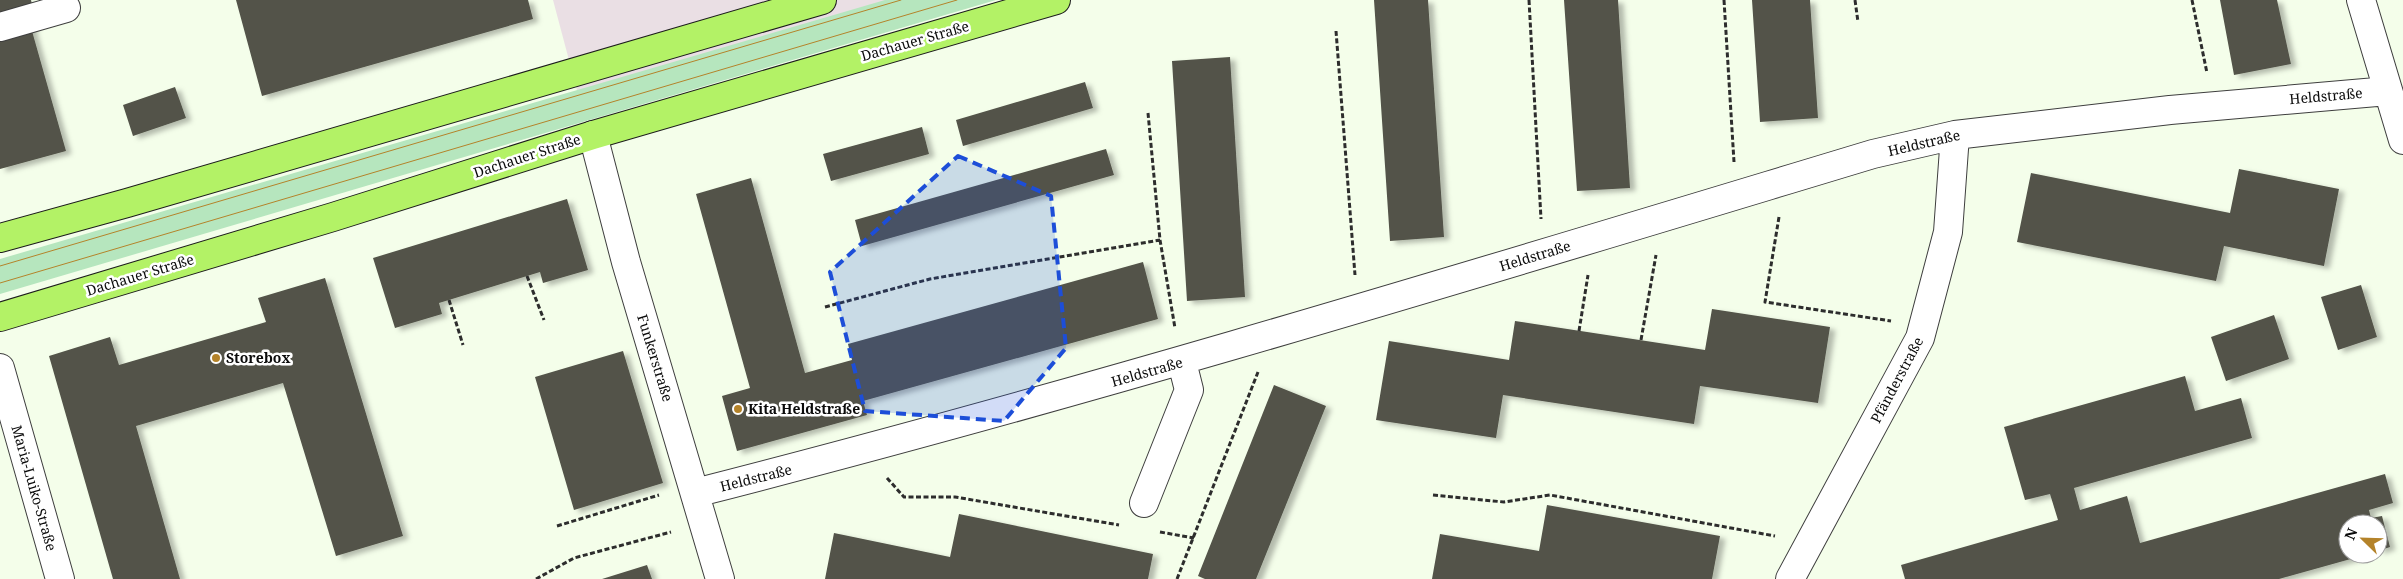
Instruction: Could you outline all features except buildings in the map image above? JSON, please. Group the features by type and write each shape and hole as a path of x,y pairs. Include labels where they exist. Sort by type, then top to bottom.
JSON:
{"main road":[{"path":"0,238 174,190 822,0"},
{"name":"Dachauer Straße","path":"0,317 333,217 593,135 1056,0"}],"street":[{"path":"2361,0 2403,140"},
{"path":"0,27 66,8"},
{"name":"Heldstraße","path":"694,489 862,451 1182,362 1873,154 1955,135 2214,105 2388,91"},
{"name":"Funkerstraße","path":"593,135 626,262 720,579"},
{"name":"Pfänderstraße","path":"1790,579 1920,338 1948,232 1955,135"},
{"path":"1144,504 1189,390 1182,362"},
{"name":"Maria-Luiko-Straße","path":"0,368 60,579"}],"path":[{"path":"1529,0 1543,253"},
{"path":"1724,0 1736,195"},
{"path":"1855,0 1858,22"},
{"path":"2192,0 2214,105"},
{"path":"1336,31 1357,309"},
{"path":"1148,114 1160,240 1182,362"},
{"path":"1786,180 1765,302 1896,322"},
{"path":"1641,340 1663,217"},
{"path":"1579,331 1594,238"},
{"path":"825,308 930,278 1160,240"},
{"path":"527,276 544,320"},
{"path":"449,300 463,345"},
{"path":"1177,579 1272,334"},
{"path":"862,451 904,497 955,497 1126,526"},
{"path":"557,526 694,489"},
{"path":"1433,495 1504,502 1550,496 1810,542"},
{"path":"536,579 574,558 704,524"},
{"path":"1155,531 1194,538"}],"highlighted area":[{"path":"958,156 1051,196 1066,348 1004,421 865,411 830,272"}],"shaded area":[{"path":"553,0 957,0 582,109"}],"green space":[{"path":"885,0 996,0 0,294 0,259"}],"tram line":[{"path":"0,266 901,0"},
{"path":"0,283 957,0"}],"place":[{"name":"Storebox","path":"216,358"},
{"name":"Kita Heldstraße","path":"738,409"}]}
